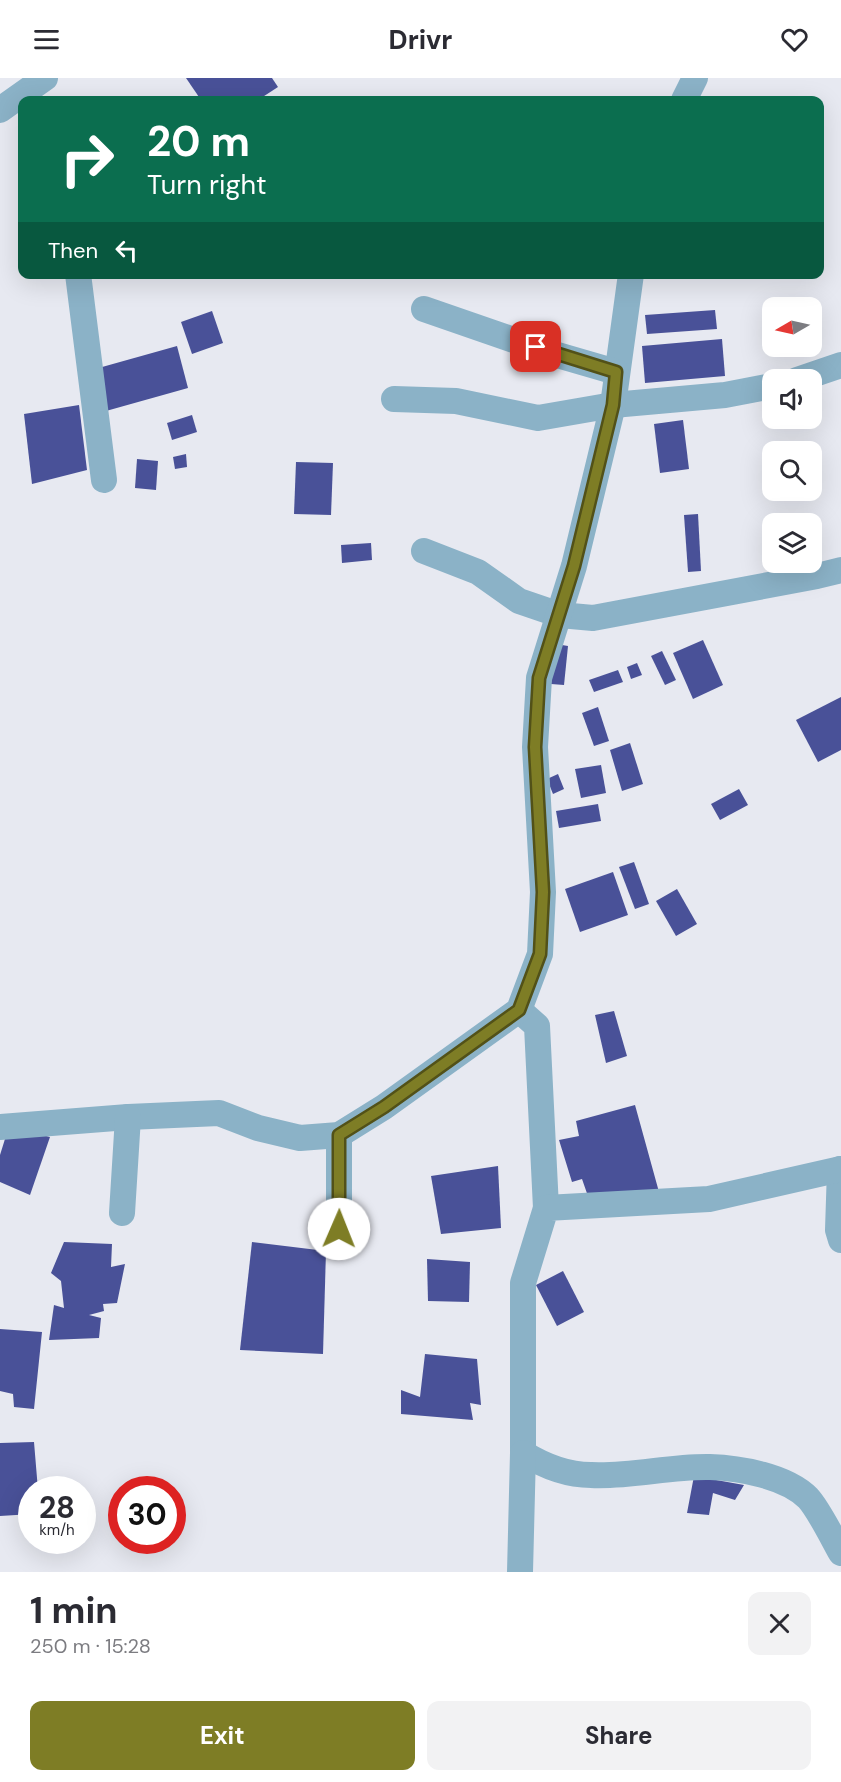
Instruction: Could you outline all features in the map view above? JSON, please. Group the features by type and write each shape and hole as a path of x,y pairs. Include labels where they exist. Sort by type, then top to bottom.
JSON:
{"street":[{"path":"26,96 45,78"},
{"path":"686,96 695,78"},
{"path":"79,279 104,480"},
{"path":"0,1127 128,1117 219,1113 258,1128 300,1138 339,1135 384,1107 519,1010 540,954 543,892 535,747 539,678 574,566 613,405 629,279"},
{"path":"424,309 554,354 616,372"},
{"path":"822,371 841,365"},
{"path":"394,399 456,401 538,418 613,405 725,395 762,388"},
{"path":"424,551 478,572 519,601 560,615 593,618 841,570"},
{"path":"519,1010 537,1026 546,1208 523,1283 520,1572"},
{"path":"122,1213 128,1117"},
{"path":"339,1135 339,1229"},
{"path":"546,1208 710,1199 841,1169 838,1230 841,1240"},
{"path":"523,1453 542,1465 590,1476 710,1467 764,1474 793,1486 809,1499 841,1552"}],"building":[{"path":"186,78 272,78 278,87 264,96 198,96"},
{"path":"715,310 717,329 647,334 645,315"},
{"path":"212,311 223,343 192,354 181,322"},
{"path":"722,339 725,376 645,383 642,346"},
{"path":"177,346 188,388 106,411 95,369"},
{"path":"79,405 87,470 32,484 24,414"},
{"path":"192,415 197,432 172,440 167,423"},
{"path":"683,420 689,469 660,473 654,424"},
{"path":"186,454 187,467 175,469 173,457"},
{"path":"137,459 158,461 156,490 135,488"},
{"path":"296,462 333,463 331,515 294,514"},
{"path":"698,514 701,571 688,572 684,515"},
{"path":"371,543 372,560 342,563 341,545"},
{"path":"703,640 723,685 693,699 673,653"},
{"path":"556,644 568,646 564,685 551,684"},
{"path":"662,651 676,680 665,685 651,656"},
{"path":"637,663 642,675 631,679 627,667"},
{"path":"618,670 623,682 594,692 589,680"},
{"path":"841,697 841,750 818,762 796,720"},
{"path":"598,707 609,741 594,746 582,713"},
{"path":"630,743 643,784 622,791 610,750"},
{"path":"601,765 606,793 581,798 575,769"},
{"path":"558,774 564,789 553,794 547,779"},
{"path":"739,789 748,805 720,820 711,804"},
{"path":"598,804 601,821 559,828 556,811"},
{"path":"634,862 649,904 635,909 619,867"},
{"path":"613,872 628,915 580,932 565,889"},
{"path":"677,889 697,924 676,936 656,901"},
{"path":"614,1011 627,1056 606,1063 595,1015"},
{"path":"635,1105 659,1192 590,1202 582,1179 572,1182 559,1140 579,1136 576,1121"},
{"path":"9,1126 50,1137 30,1195 0,1182 0,1155"},
{"path":"498,1166 501,1228 441,1234 431,1176"},
{"path":"64,1242 112,1244 111,1267 125,1264 117,1303 103,1304 104,1311 89,1315 101,1318 99,1338 49,1340 54,1305 64,1308 61,1281 51,1273"},
{"path":"252,1242 326,1251 323,1354 240,1350"},
{"path":"427,1259 470,1262 469,1302 428,1301"},
{"path":"563,1271 584,1312 557,1326 536,1285"},
{"path":"0,1329 42,1332 34,1409 14,1407 13,1394 0,1391"},
{"path":"425,1354 477,1359 481,1405 470,1403 473,1420 401,1414 401,1390 420,1397"},
{"path":"34,1442 37,1476 18,1476 18,1515 0,1516 0,1443"},
{"path":"694,1476 744,1485 735,1500 713,1493 709,1515 687,1513"}],"route":[{"path":"339,1229 339,1135 384,1107 519,1010 540,954 543,892 535,747 539,678 574,566 613,405 616,372 536,347"}]}
